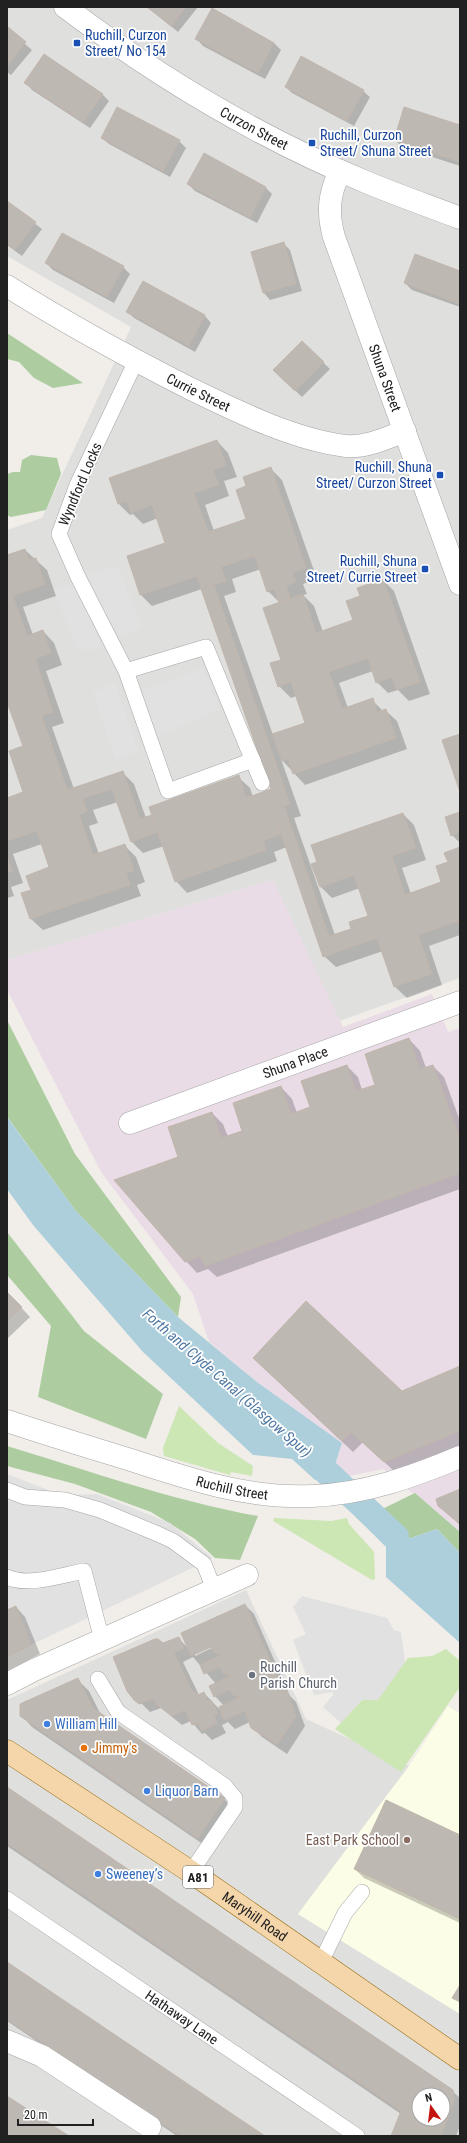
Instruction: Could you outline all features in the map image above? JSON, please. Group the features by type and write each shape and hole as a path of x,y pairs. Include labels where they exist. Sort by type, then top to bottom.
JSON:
{"main road":[{"name":"Maryhill Road","path":"7,1751 191,1872 320,1964 460,2059"}],"street":[{"name":"Curzon Street","path":"65,7 106,38 186,91 273,139 340,171 460,218"},
{"name":"Shuna Street","path":"340,171 330,196 330,222 460,584"},
{"name":"Currie Street","path":"7,286 92,337 136,361 232,409 273,425 314,438 347,446 358,446 372,443 405,431"},
{"name":"Shuna Place","path":"130,1123 460,1002"},
{"name":"Ruchill Street","path":"7,1421 192,1479 260,1495 296,1497 370,1489 401,1480 460,1457"},
{"path":"7,1684 34,1670 247,1575"},
{"path":"7,2041 42,2056 150,2127"}],"lane":[{"name":"Wyndford Locks","path":"136,361 77,485 59,534 78,577 126,671 168,791 253,760"},
{"path":"126,671 206,646 262,783"},
{"path":"7,1490 25,1497 65,1500 100,1510 173,1541 204,1564 214,1590"},
{"path":"7,1577 16,1581 26,1582 84,1571 102,1640"},
{"path":"98,1679 118,1712 225,1786 235,1798 235,1807 191,1872"},
{"path":"320,1964 345,1913 362,1892"},
{"name":"Hathaway Lane","path":"7,1899 357,2136"}],"shaded area":[{"path":"7,7 460,7 460,978 325,1026 273,880 7,960 7,530 42,518 131,327 7,256"},
{"path":"117,566 142,627 121,636 78,577"},
{"path":"77,583 102,649 79,650 52,590"},
{"path":"203,668 219,710 156,737 134,694"},
{"path":"115,683 139,752 115,758 93,692"},
{"path":"273,880 343,1027 432,994 448,1032 460,1028 460,1532 383,1469 340,1478 333,1471 342,1443 257,1382 209,1342 193,1294 101,1172 7,990 7,960"},
{"path":"7,1474 61,1495 97,1494 170,1523 213,1558 31,1645 16,1607 7,1610"},
{"path":"246,1590 306,1719 409,1766 298,1914 460,2014 460,2136 7,2136 7,1700"},
{"path":"302,1596 387,1618 394,1630 401,1632 405,1662 378,1700 362,1700 341,1723 323,1707 333,1695 333,1692 314,1695 293,1640 306,1634 293,1607"},
{"name":"East Park School","path":"448,1706 460,1714 460,2014 298,1914 409,1766"}],"green space":[{"path":"7,333 83,383 53,388 34,378 19,362 7,359"},
{"path":"31,455 57,458 61,474 46,510 11,517 7,515 7,474 20,472 22,460"},
{"path":"7,1020 75,1154 181,1297 178,1317 75,1210 8,1118"},
{"path":"7,1232 84,1331 163,1394 146,1439 38,1397 51,1326 7,1275"},
{"path":"179,1406 218,1443 253,1466 252,1476 231,1472 230,1475 164,1456 163,1448"},
{"path":"7,1446 163,1494 226,1510 258,1516 240,1560 215,1558 195,1539 151,1512 75,1484 7,1466"},
{"path":"415,1493 460,1532 460,1553 437,1529 408,1539 378,1511"},
{"path":"274,1518 331,1521 347,1518 349,1524 374,1552 375,1579 372,1580 273,1521"},
{"path":"446,1649 460,1661 460,1687 401,1772 335,1729 362,1700 378,1699 408,1658 432,1656"}],"water":[{"path":"7,1117 75,1210 178,1317 257,1382 342,1443 333,1471 315,1480 292,1459 253,1455 143,1352 33,1225 7,1189"},
{"path":"378,1511 408,1539 437,1529 460,1553 460,1643 386,1577 386,1547 354,1515"}],"building":[{"path":"147,7 186,7 171,26"},
{"path":"212,8 274,43 258,73 195,39"},
{"path":"7,26 26,42 7,66"},
{"path":"44,54 103,94 83,122 24,83"},
{"path":"301,56 364,90 347,121 285,87"},
{"path":"117,107 180,140 163,171 101,138"},
{"path":"404,107 460,125 460,162 394,140"},
{"path":"204,153 266,187 250,218 187,184"},
{"path":"7,201 36,222 15,250 7,244"},
{"path":"62,233 124,266 107,297 45,263"},
{"path":"284,242 296,284 263,293 251,252"},
{"path":"415,254 460,271 460,304 404,283"},
{"path":"143,281 205,315 189,346 126,312"},
{"path":"302,341 324,362 295,391 273,370"},
{"path":"217,440 226,465 213,470 219,485 194,493 208,532 246,519 236,490 246,486 243,477 271,467 306,568 292,572 296,582 286,586 290,598 279,602 274,589 267,592 255,556 221,567 226,581 201,589 197,576 140,595 127,556 165,543 152,505 131,513 127,501 118,504 109,478"},
{"path":"25,549 29,560 36,558 45,584 13,596 27,636 43,630 51,653 35,659 53,712 42,716 67,790 123,771 140,819 152,815 158,832 131,842 112,789 83,798 87,811 79,815 93,855 125,844 134,871 126,873 130,885 30,919 21,893 31,890 26,876 49,867 37,831 7,841 7,798 23,792 9,751 23,746 7,702 7,555"},
{"path":"383,579 420,682 396,690 392,677 376,683 368,658 329,672 342,709 373,698 377,712 386,709 396,738 293,774 288,759 282,761 272,734 305,723 291,682 278,687 270,663 281,660 263,608 303,594 316,633 353,620 346,601 360,596 357,588"},
{"path":"214,585 290,804 273,810 281,834 263,841 266,850 175,882 149,807 239,775 246,798 271,789 201,589"},
{"path":"460,734 460,792 442,740"},
{"path":"284,806 329,936 351,929 349,922 368,916 354,875 320,887 311,864 317,862 311,845 403,813 416,848 392,856 405,895 441,882 436,866 448,862 444,853 460,847 460,927 458,921 418,935 432,974 394,987 377,938 323,957 273,810"},
{"path":"460,812 460,832 451,836 445,817"},
{"path":"7,856 12,871 7,873"},
{"path":"409,1038 420,1069 433,1065 460,1139 460,1173 205,1266 201,1256 185,1262 114,1180 178,1157 168,1127 212,1112 221,1138 242,1131 233,1103 281,1086 291,1114 310,1107 301,1081 347,1065 356,1091 375,1085 365,1054"},
{"path":"7,1292 22,1307 7,1321"},
{"path":"306,1301 402,1391 460,1366 460,1431 384,1462 351,1432 342,1441 253,1358"},
{"path":"460,1489 460,1524 438,1506 436,1499"},
{"name":"Ruchill Parish Church","path":"245,1604 284,1692 287,1691 296,1716 277,1745 251,1728 245,1711 224,1720 219,1707 240,1697 233,1695 230,1689 214,1697 209,1686 231,1676 223,1673 220,1667 204,1674 200,1665 221,1655 214,1652 211,1647 191,1656 181,1633"},
{"path":"16,1606 31,1645 7,1657 7,1610"},
{"path":"179,1637 184,1648 174,1653 191,1689 198,1695 204,1692 208,1701 211,1700 218,1713 214,1715 217,1723 202,1731 198,1723 192,1725 185,1710 172,1716 156,1704 154,1698 139,1704 134,1700 127,1691 113,1657 155,1639 158,1639 163,1643"},
{"path":"78,1678 93,1708 225,1798 198,1838 20,1716 20,1704"},
{"path":"7,1787 449,2087 411,2087 411,2127 444,2127 441,2136 391,2136 401,2111 7,1843"},
{"path":"386,1800 460,1835 460,1919 354,1869"},
{"path":"7,1962 265,2136 181,2136 7,2019"},
{"path":"460,1985 460,2002 452,1998"},
{"path":"451,2089 453,2090 455,2099 451,2110"},
{"path":"7,2096 69,2136 7,2136"}],"waterway":[{"name":"Forth and Clyde Canal (Glasgow Spur)","path":"302,1449 396,1537"}],"place":[{"name":"Ruchill, Curzon Street/ No 154","path":"77,43"},
{"name":"Ruchill, Curzon Street/ Shuna Street","path":"312,143"},
{"name":"Ruchill, Shuna Street/ Curzon Street","path":"440,475"},
{"name":"Ruchill, Shuna Street/ Currie Street","path":"425,569"},
{"name":"Ruchill Parish Church","path":"252,1675"},
{"name":"William Hill","path":"47,1724"},
{"name":"Jimmy's","path":"84,1748"},
{"name":"Liquor Barn","path":"147,1791"},
{"name":"East Park School","path":"407,1840"},
{"name":"Sweeney’s","path":"98,1874"}]}
